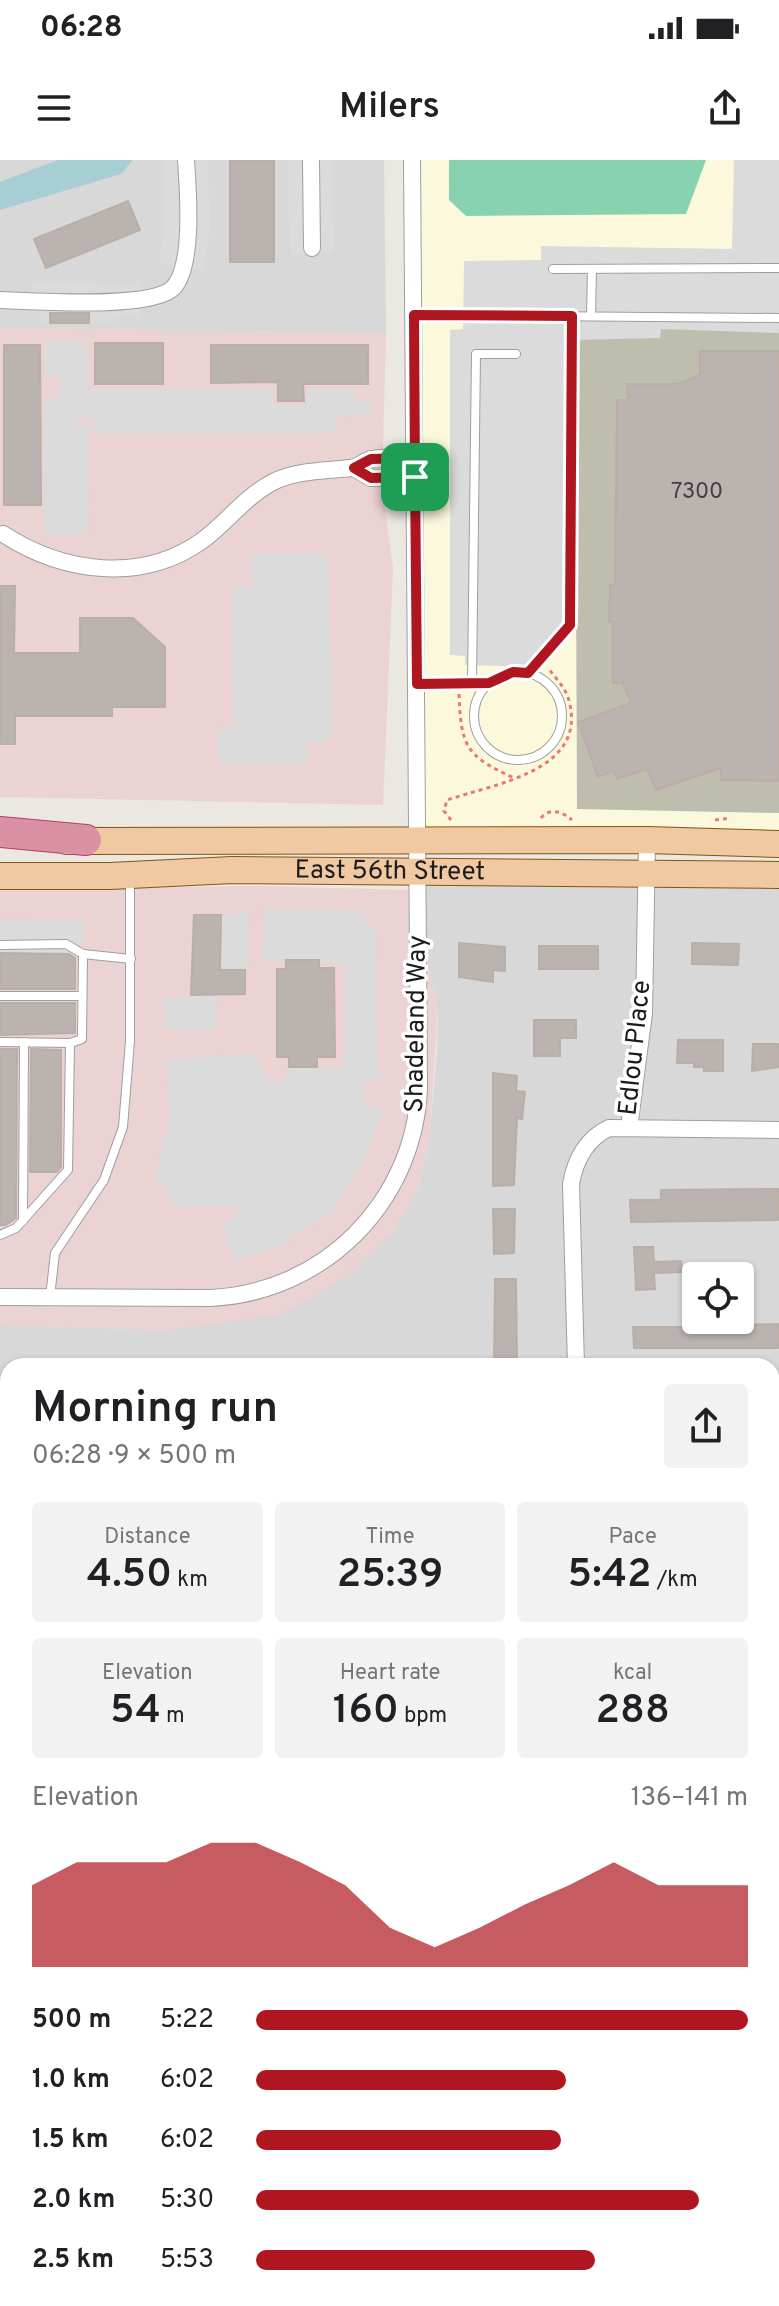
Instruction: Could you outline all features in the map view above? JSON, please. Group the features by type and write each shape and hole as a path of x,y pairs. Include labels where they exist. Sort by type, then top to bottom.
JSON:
{"highway":[{"path":"0,832 86,840"}],"main road":[{"name":"East 56th Street","path":"0,843 86,840 419,856 646,875 779,875"},
{"name":"East 56th Street","path":"0,876 232,870 647,840 779,844"}],"street":[{"path":"0,300 138,301 168,292 179,280 184,266 188,218 186,160"},
{"path":"311,160 312,248"},
{"name":"Shadeland Way","path":"0,1297 210,1298 251,1293 279,1285 317,1266 362,1229 395,1182 417,1113 419,856 412,160"},
{"path":"3,534 36,554 77,564 102,569 145,566 165,561 202,540 275,481 354,468 371,459 415,458"},
{"path":"354,468 371,478 415,477"},
{"name":"Edlou Place","path":"576,1358 573,1173 584,1149 603,1130 629,1128 644,1013 647,840"},
{"path":"629,1128 779,1130"}],"lane":[{"path":"553,269 779,268"},
{"path":"591,316 592,269"},
{"path":"414,315 779,318"},
{"path":"528,673 570,625 572,316"},
{"path":"472,683 476,354 516,354"},
{"path":"417,684 489,683 513,672 528,673 552,688 562,716 552,743 527,758 498,755 478,734 475,707 489,683"},
{"path":"50,1297 55,1253 104,1180 123,1127 130,1041 130,875"},
{"path":"0,945 66,944 83,954 131,959"},
{"path":"0,1042 70,1043 82,1039 83,954"},
{"path":"0,996 82,996"},
{"path":"23,1221 24,1042"},
{"path":"0,1235 23,1221 68,1170 70,1043"}],"path":[{"path":"454,821 444,811 447,800 541,768 558,755 571,723 569,701 549,668 551,660"},
{"path":"459,707 462,735 474,757 514,778"},
{"path":"538,820 549,812 566,813 572,821 581,821"},
{"path":"714,820 731,818"}],"shaded area":[{"path":"0,160 384,160 386,333 0,328"},
{"path":"165,160 207,160 211,225 203,271 159,262 165,227"},
{"path":"288,160 332,160 334,254 290,255"},
{"path":"412,160 779,160 779,844 419,841"},
{"path":"734,160 779,160 779,333 661,329 660,338 571,340 573,628 541,667 465,665 465,656 450,655 450,330 463,329 464,261 541,260 541,246 732,249"},
{"path":"32,282 140,283 140,317 114,317 114,324 40,323 40,312 32,312"},
{"path":"779,325 779,813 577,809 575,326"},
{"path":"0,328 386,333 382,485 393,568 383,805 0,797"},
{"path":"45,341 88,342 89,389 273,389 273,404 307,405 308,389 355,389 356,402 371,402 372,414 339,417 335,420 335,433 95,433 95,422 88,417 78,417 75,424 89,424 88,535 44,535 44,399 59,398 59,375 45,375"},
{"path":"329,553 331,740 308,741 308,762 218,763 218,728 233,727 232,586 251,586 251,554"},
{"path":"444,882 779,885 779,1358 0,1358 0,1325 169,1330 391,1234 420,1185 430,1131 438,1007 410,890"},
{"path":"260,886 410,890 438,1007 430,1131 420,1185 391,1234 343,1279 281,1315 169,1330 0,1325 0,890"},
{"path":"264,909 361,910 376,934 378,1081 364,1081 362,1104 383,1110 367,1155 332,1211 278,1247 237,1260 227,1243 224,1221 233,1220 235,1206 173,1207 169,1190 154,1183 170,1113 166,1059 253,1054 271,1080 283,1082 289,1067 345,1067 345,963 262,961"},
{"path":"248,911 249,959 245,970 217,970 221,915"},
{"path":"84,919 85,938 76,954 0,953 0,920"},
{"path":"216,995 217,1029 164,1029 164,997"}],"green space":[{"path":"449,160 706,160 686,214 466,216 449,200"}],"water":[{"path":"58,160 133,160 121,174 0,210 0,182"}],"building":[{"path":"230,160 274,160 274,262 230,262"},
{"path":"128,201 140,230 46,268 34,239"},
{"path":"50,313 89,313 89,323 50,323"},
{"path":"95,343 163,343 163,384 95,384"},
{"path":"4,345 40,345 41,505 4,505"},
{"path":"211,345 368,345 368,384 303,384 304,401 278,401 278,382 211,383"},
{"path":"700,351 779,351 779,781 721,780 721,768 656,790 647,769 617,779 614,771 598,777 578,722 631,703 623,683 613,683 613,622 609,622 610,585 615,585 617,400 628,400 627,384 677,384 700,375"},
{"path":"0,586 15,586 14,653 80,653 80,618 133,618 165,647 165,707 112,707 112,716 15,716 15,744 0,744"},
{"path":"194,915 221,915 220,970 245,970 245,994 191,995"},
{"path":"459,943 505,947 505,971 493,970 493,982 459,977"},
{"path":"692,943 739,944 738,965 692,964"},
{"path":"539,946 598,946 598,969 539,969"},
{"path":"0,953 69,954 75,958 75,989 0,989"},
{"path":"286,960 319,960 319,968 334,968 335,1057 317,1057 317,1067 289,1067 289,1057 277,1057 277,969 286,969"},
{"path":"0,1003 75,1003 75,1033 0,1035"},
{"path":"534,1020 576,1020 576,1038 560,1038 560,1056 534,1056"},
{"path":"678,1040 723,1040 723,1071 704,1071 704,1067 694,1067 694,1063 677,1063"},
{"path":"753,1044 779,1044 779,1067 752,1071"},
{"path":"0,1049 17,1049 16,1218 6,1225 0,1225"},
{"path":"31,1049 61,1050 61,1167 57,1172 30,1172"},
{"path":"493,1073 517,1076 516,1091 525,1092 522,1119 517,1118 514,1185 493,1186"},
{"path":"779,1189 779,1220 631,1222 630,1200 661,1200 661,1190"},
{"path":"493,1209 515,1209 514,1253 494,1254"},
{"path":"634,1247 653,1247 654,1262 681,1261 682,1272 654,1273 655,1289 636,1290"},
{"path":"495,1279 516,1279 517,1358 494,1358"},
{"path":"779,1324 779,1348 634,1348 633,1327 682,1327 682,1334 754,1334 754,1325"}],"route":[{"path":"415,477 371,478 354,468 371,459 415,458 417,684 489,683 513,672 528,673 570,625 572,316 414,315 415,477"}]}
